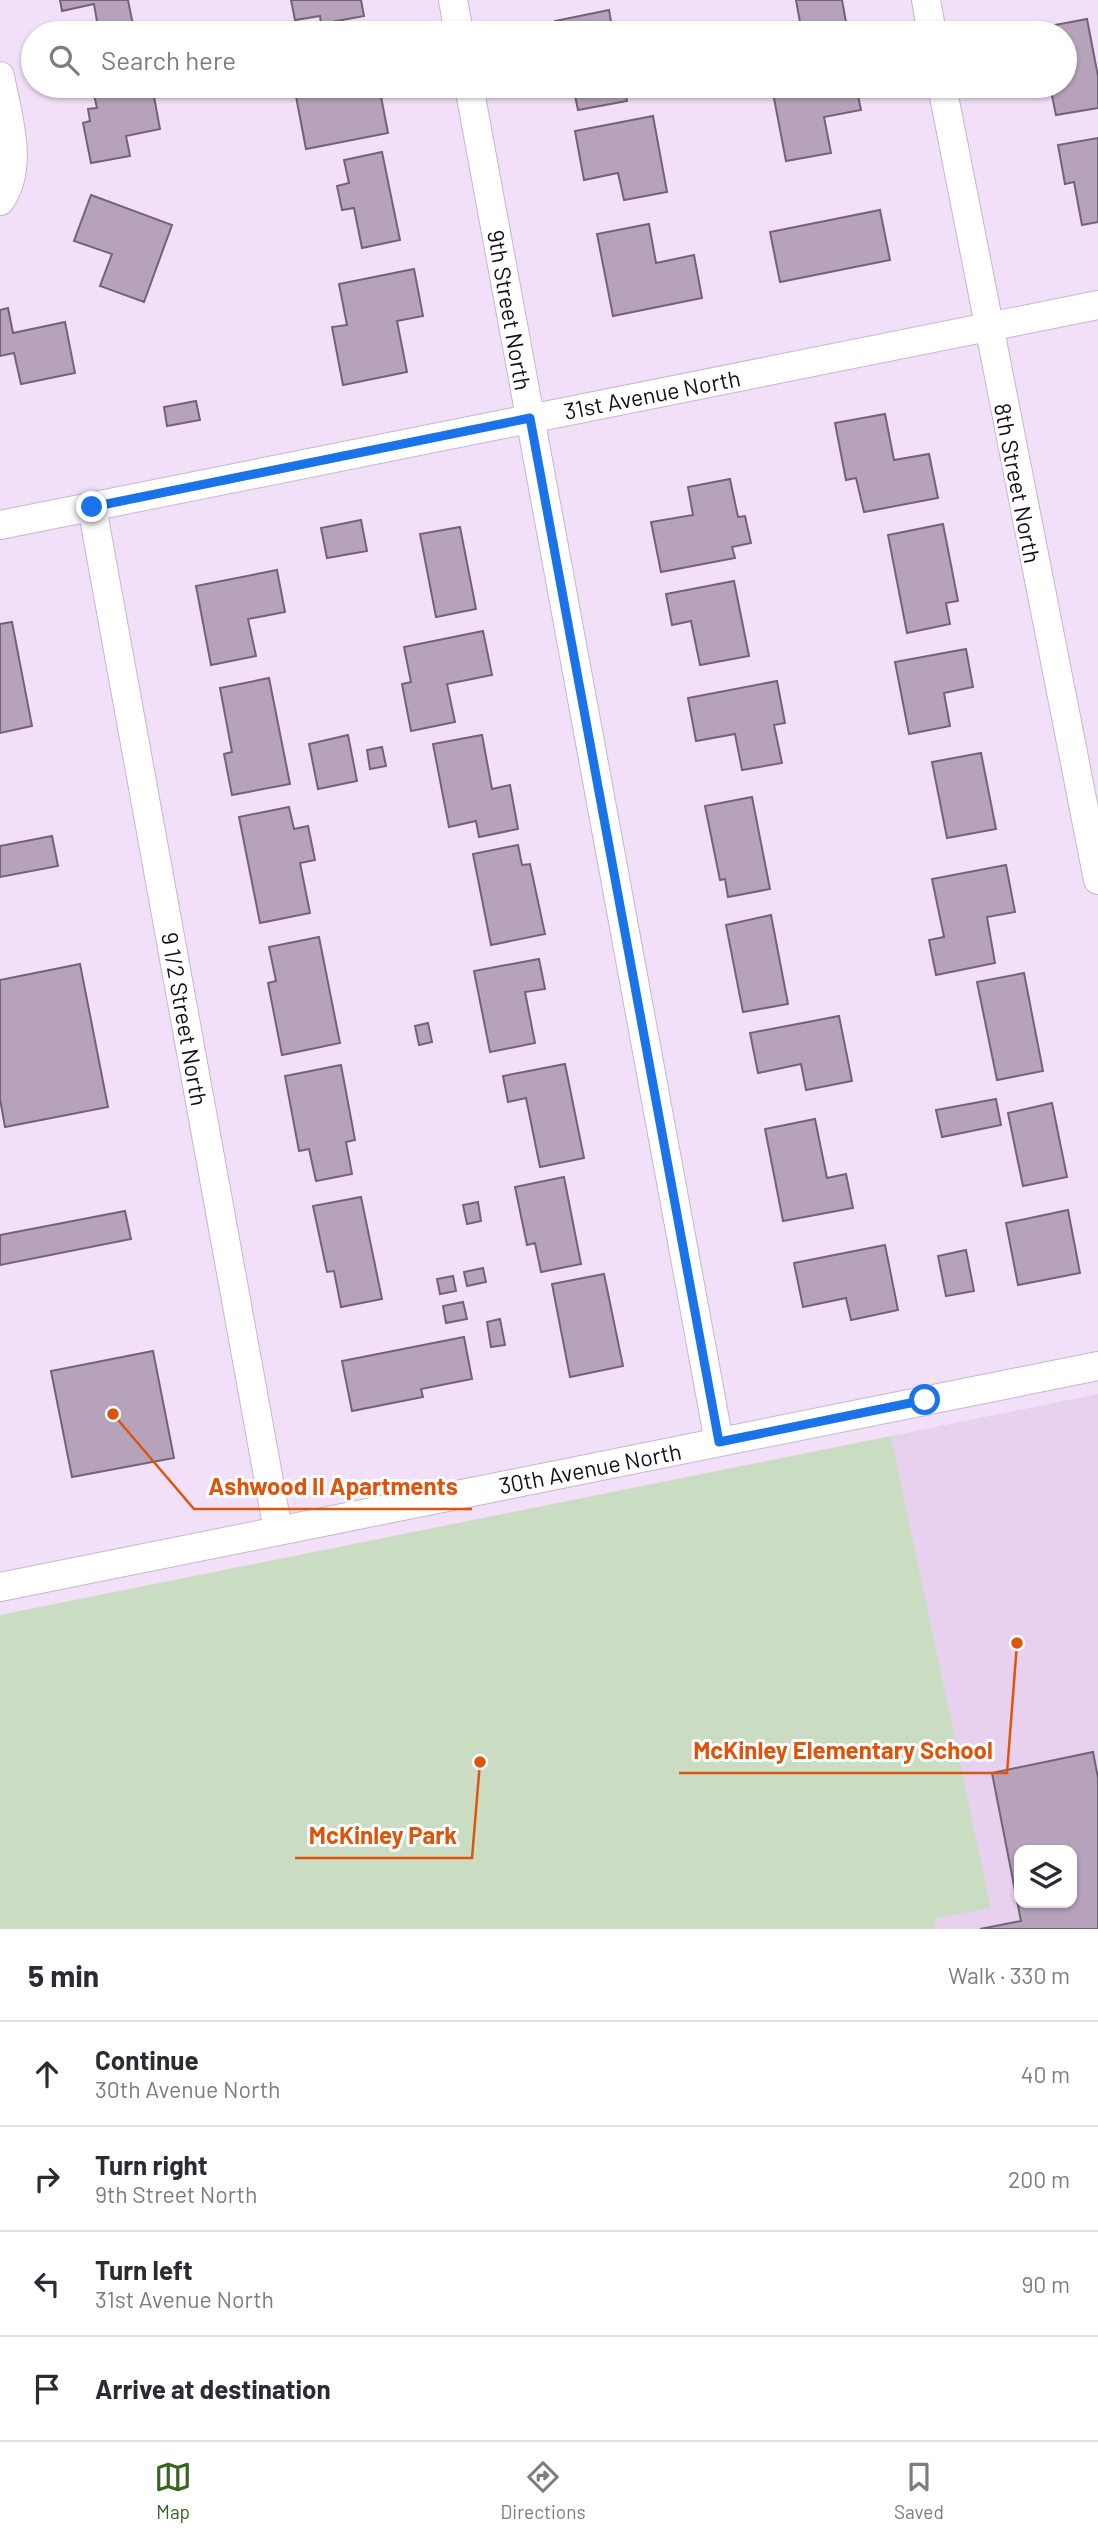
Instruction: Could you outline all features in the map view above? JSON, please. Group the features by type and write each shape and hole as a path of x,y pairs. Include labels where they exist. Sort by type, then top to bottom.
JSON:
{"street":[{"path":"453,0 457,21"},
{"path":"926,0 930,21"},
{"path":"0,76 12,139 10,187 0,201"},
{"name":"9th Street North","path":"471,98 719,1442"},
{"name":"8th Street North","path":"944,98 987,327 1098,880"},
{"name":"31st Avenue North","path":"0,525 1098,305"},
{"name":"9 1/2 Street North","path":"92,507 278,1531"},
{"name":"30th Avenue North","path":"0,1587 1098,1366"}],"shaded area":[{"path":"1098,1394 1098,1929 935,1929 934,1919 991,1908 891,1436"}],"green space":[{"path":"891,1436 991,1908 934,1919 935,1929 0,1929 0,1615"}],"building":[{"path":"60,0 128,0 132,21 97,21 94,4 62,11"},
{"path":"291,0 361,0 364,16 337,21 321,21 320,16 295,20"},
{"path":"796,0 842,0 846,21 800,21"},
{"path":"609,10 611,21 555,21"},
{"path":"1087,19 1098,76 1098,108 1056,115 1052,98 1077,98 1076,21"},
{"path":"95,98 154,98 160,129 126,136 130,156 91,163 83,123 90,121 88,109 97,108"},
{"path":"296,98 381,98 388,133 306,149"},
{"path":"576,98 626,98 627,101 578,110"},
{"path":"774,98 858,98 861,110 824,117 831,153 786,161"},
{"path":"653,116 667,192 624,200 618,173 584,180 575,131"},
{"path":"1098,138 1098,222 1082,225 1074,182 1065,184 1058,145"},
{"path":"382,152 400,240 362,248 354,208 342,210 337,186 349,183 344,160"},
{"path":"91,195 172,225 144,302 100,286 112,254 74,241"},
{"path":"880,210 890,260 780,282 770,232"},
{"path":"649,224 656,263 694,255 702,298 613,316 597,234"},
{"path":"414,269 423,316 397,321 407,372 343,385 332,327 347,325 339,284"},
{"path":"8,308 13,333 65,322 75,373 21,384 14,353 0,356 0,310"},
{"path":"196,401 200,420 167,426 164,407"},
{"path":"885,414 894,460 929,454 938,498 864,512 856,478 846,480 835,423"},
{"path":"730,479 738,517 745,516 751,543 732,547 735,558 661,572 651,522 693,515 688,487"},
{"path":"361,520 367,551 327,558 321,528"},
{"path":"943,524 958,601 946,603 950,624 907,633 888,535"},
{"path":"460,527 476,609 436,617 420,534"},
{"path":"277,570 285,612 248,619 256,656 211,665 196,586"},
{"path":"734,581 749,656 700,665 691,621 672,625 666,594"},
{"path":"12,622 32,726 0,733 0,624"},
{"path":"483,631 492,675 447,684 455,722 411,731 402,684 411,682 404,647"},
{"path":"966,649 973,687 944,693 950,726 909,734 895,662"},
{"path":"269,678 290,784 232,795 224,754 232,752 220,688"},
{"path":"777,681 785,723 774,725 782,763 742,770 735,734 696,741 688,698"},
{"path":"348,735 357,781 318,789 309,744"},
{"path":"482,735 492,789 510,785 518,829 479,837 476,821 449,827 433,744"},
{"path":"382,747 386,766 370,769 367,750"},
{"path":"981,753 996,829 947,838 932,762"},
{"path":"752,797 770,889 728,897 725,879 720,880 705,806"},
{"path":"289,807 294,829 308,826 315,860 300,863 310,913 260,923 239,817"},
{"path":"52,836 58,866 0,877 0,846"},
{"path":"518,845 522,865 530,864 545,934 491,945 473,854"},
{"path":"1006,865 1015,912 987,917 995,963 936,975 929,940 944,937 932,879"},
{"path":"771,915 788,1004 743,1012 726,925"},
{"path":"319,937 340,1043 282,1055 268,983 276,981 269,947"},
{"path":"539,959 545,989 525,992 535,1043 490,1052 474,971"},
{"path":"80,964 108,1107 5,1127 0,1099 0,980"},
{"path":"1024,973 1043,1071 997,1080 977,982"},
{"path":"839,1016 852,1081 806,1090 801,1064 758,1073 750,1033"},
{"path":"428,1023 432,1042 419,1045 415,1026"},
{"path":"565,1064 584,1158 540,1167 526,1098 508,1102 503,1076"},
{"path":"341,1065 355,1140 346,1142 352,1174 316,1181 309,1149 299,1151 285,1076"},
{"path":"996,1099 1001,1125 942,1137 936,1110"},
{"path":"1052,1103 1067,1177 1023,1186 1008,1113"},
{"path":"815,1119 827,1178 846,1174 853,1208 783,1221 765,1129"},
{"path":"564,1177 581,1264 541,1272 535,1243 527,1245 515,1187"},
{"path":"361,1197 382,1299 341,1307 334,1271 327,1272 313,1206"},
{"path":"478,1202 481,1221 467,1224 463,1205"},
{"path":"1068,1210 1080,1273 1018,1285 1006,1223"},
{"path":"125,1211 131,1239 0,1265 0,1235"},
{"path":"885,1245 898,1310 851,1320 846,1298 803,1307 794,1263"},
{"path":"966,1250 974,1291 946,1296 938,1256"},
{"path":"483,1268 486,1282 467,1286 464,1272"},
{"path":"604,1274 623,1366 570,1377 552,1284"},
{"path":"453,1276 456,1291 440,1294 437,1279"},
{"path":"463,1302 467,1319 446,1323 443,1306"},
{"path":"500,1319 505,1345 491,1347 487,1322"},
{"path":"464,1337 472,1379 421,1389 423,1397 352,1411 342,1361"},
{"path":"153,1351 174,1458 72,1477 51,1371"},
{"path":"1093,1752 1098,1778 1098,1929 980,1929 1021,1921 1018,1908 1077,1908 1077,1845 1014,1845 1014,1885 992,1773"}],"place":[{"name":"Ashwood II Apartments","path":"113,1414"},
{"name":"McKinley Elementary School","path":"1017,1643"},
{"name":"McKinley Park","path":"480,1762"}],"route":[{"path":"92,507 530,418 719,1442 925,1400"}]}
